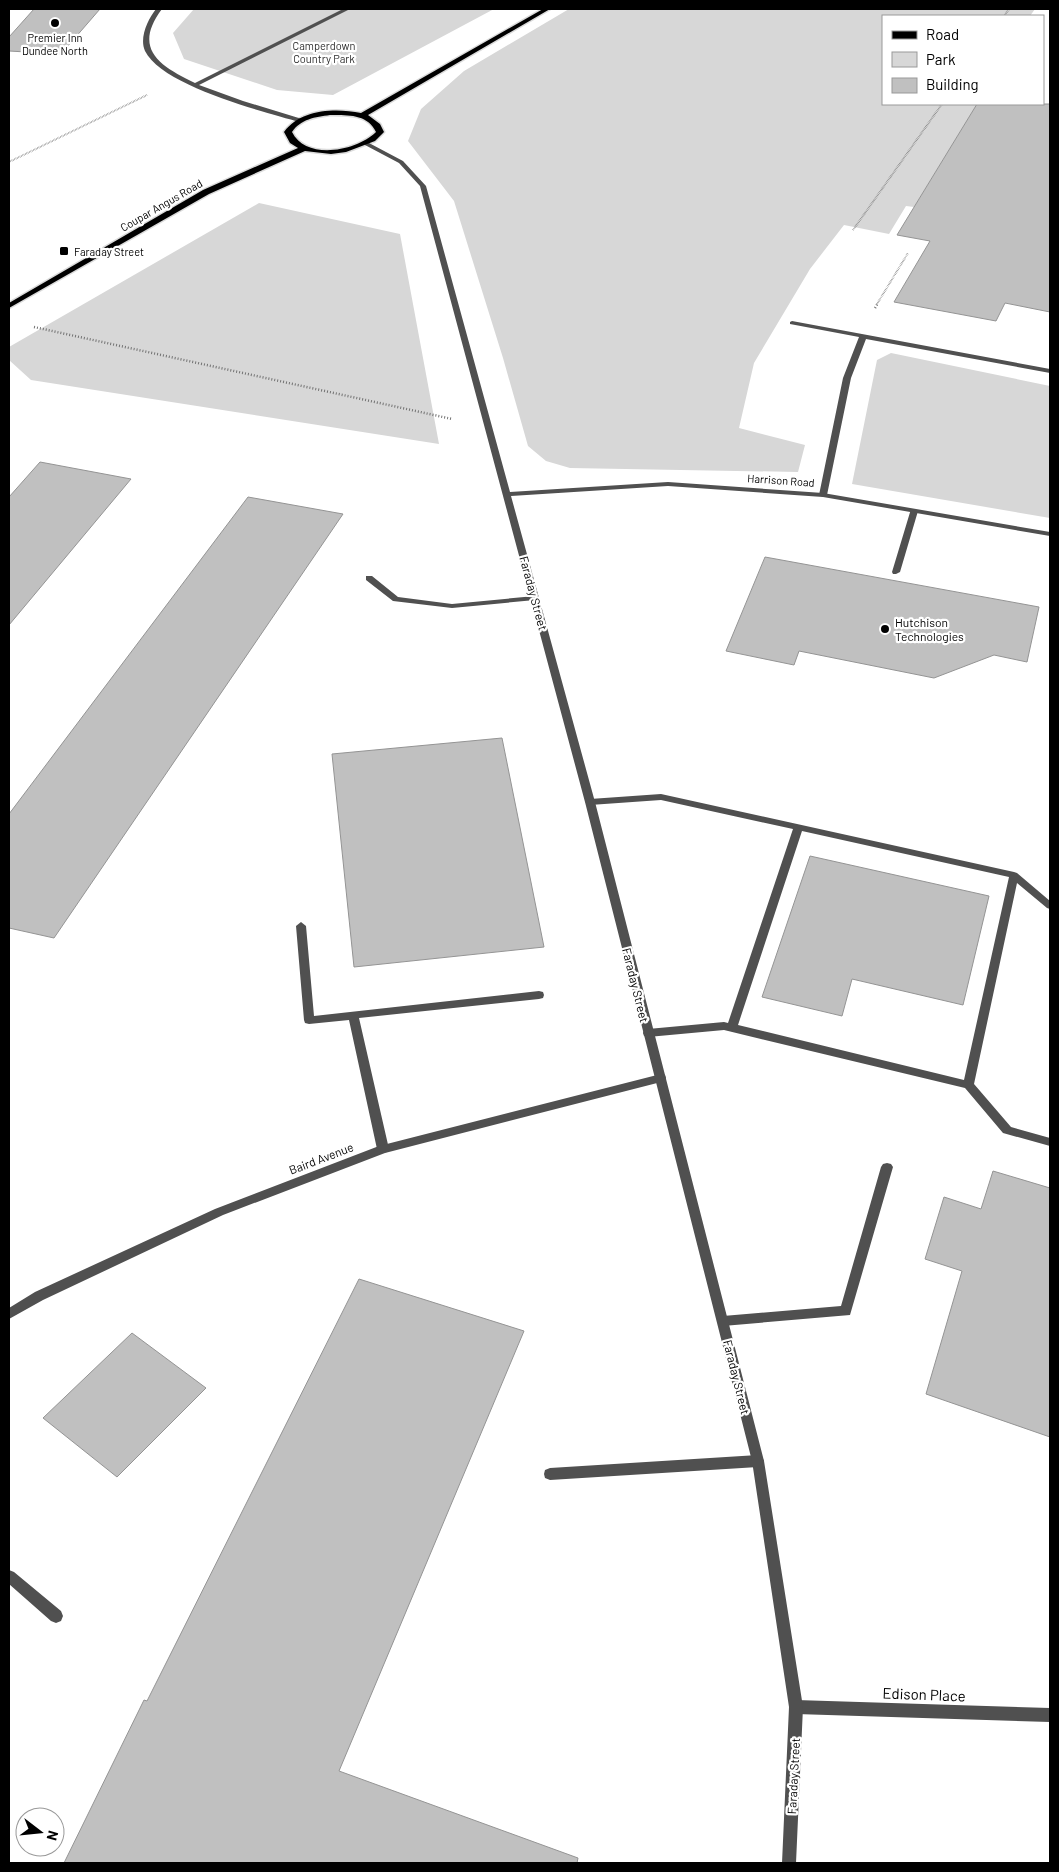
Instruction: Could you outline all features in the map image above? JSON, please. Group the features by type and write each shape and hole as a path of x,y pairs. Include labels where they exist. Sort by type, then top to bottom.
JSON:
{"main road":[{"path":"362,116 547,9"},
{"path":"304,148 289,138 288,132 292,125 300,120 330,113 362,116 372,120 378,126 380,132 376,138 367,144"},
{"name":"Coupar Angus Road","path":"9,306 206,192 304,148 336,151 354,149 367,144"}],"street":[{"path":"159,9 146,34 148,52 165,71 195,85 300,120"},
{"path":"195,85 347,9"},
{"name":"Faraday Street","path":"367,144 401,162 423,186 590,802 758,1460 796,1707 789,1863"},
{"path":"792,323 1050,371"},
{"path":"823,494 846,378 864,336"},
{"name":"Harrison Road","path":"507,494 668,484 823,494 1050,534"},
{"path":"896,572 914,511"},
{"path":"369,578 396,599 452,606 535,598"},
{"path":"590,802 661,796 1014,874 1050,906"},
{"path":"732,1028 799,827"},
{"path":"968,1085 1014,874"},
{"path":"301,926 309,1020 539,995"},
{"path":"353,1015 383,1149"},
{"path":"648,1033 724,1026 968,1085 1007,1130 1050,1142"},
{"name":"Baird Avenue","path":"9,1314 39,1296 219,1212 383,1149 661,1078"},
{"path":"723,1320 846,1312 888,1167"},
{"path":"550,1474 758,1460"},
{"path":"9,1576 56,1616"},
{"name":"Edison Place","path":"796,1707 1050,1715"}],"path":[{"path":"9,162 121,109 178,77"},
{"path":"853,230 941,105"},
{"path":"31,326 489,428"}],"green space":[{"name":"Camperdown Country Park","path":"194,9 494,9 333,95 277,90 184,59 173,33"},
{"path":"569,9 1035,9 1031,15 882,15 882,105 976,105 914,207 906,206 889,234 844,225 810,269 754,363 739,428 805,445 798,472 570,468 546,461 528,446 503,358 454,201 408,141 421,109 464,71"},
{"path":"259,203 400,234 439,444 31,380 9,360 9,347"},
{"path":"891,353 1050,386 1050,518 852,484 877,360"}],"building":[{"name":"Premier Inn Dundee North","path":"34,9 100,9 61,54 9,51 9,37"},
{"path":"1050,104 1050,312 1005,303 996,321 894,302 930,241 897,235 976,105"},
{"path":"40,462 131,479 9,625 9,497"},
{"path":"248,497 343,514 54,938 9,928 9,814"},
{"name":"Hutchison Technologies","path":"765,557 1039,607 1027,662 994,655 934,678 799,651 794,665 726,651"},
{"path":"502,738 544,947 354,967 332,754"},
{"path":"810,856 989,896 963,1005 852,979 842,1016 762,997"},
{"path":"993,1171 1050,1188 1050,1437 926,1394 962,1271 925,1259 944,1197 981,1209"},
{"path":"359,1279 524,1331 339,1771 578,1858 577,1863 64,1863 144,1700 147,1701"},
{"path":"132,1333 206,1388 117,1477 43,1418"}],"place":[{"name":"Premier Inn Dundee North","path":"55,23"},
{"name":"Faraday Street","path":"64,251"},
{"name":"Hutchison Technologies","path":"885,629"}]}
